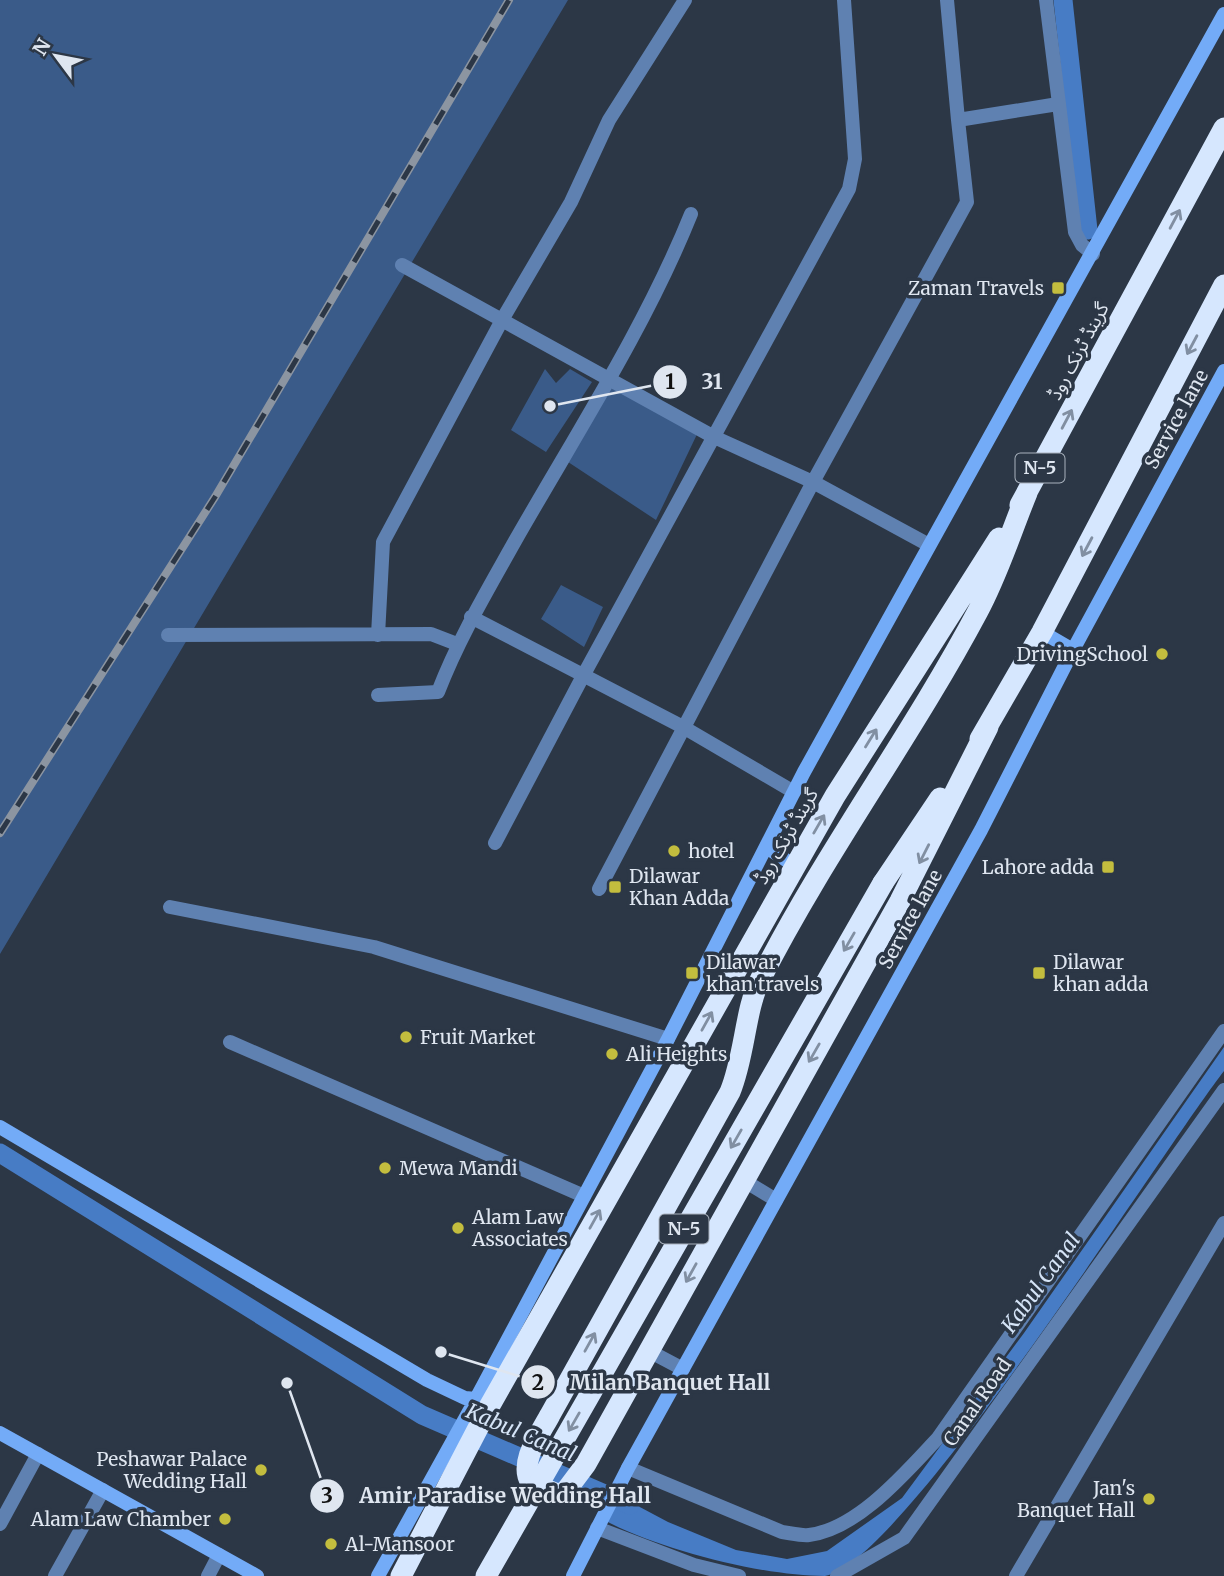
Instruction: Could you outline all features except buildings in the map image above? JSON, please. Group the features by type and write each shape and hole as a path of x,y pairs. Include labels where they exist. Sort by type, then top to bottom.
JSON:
{"highway":[{"name":"گرینڈ ٹرنک روڈ","path":"401,1576 483,1403 835,796 1027,493 1224,128"},
{"name":"N-5","path":"486,1576 883,883 988,727 1042,632 1224,285"},
{"path":"988,727 900,901 573,1485 557,1494 531,1483 527,1468 530,1453 730,1092 743,1054 758,983 857,811 950,662 980,607 1027,493"}],"street":[{"path":"378,635 383,542 502,320 571,202 609,120 685,0"},
{"path":"495,843 583,676 849,189 855,159 844,0"},
{"path":"599,889 813,482 967,202 947,0"},
{"path":"1046,0 1075,232 1082,245 1093,254"},
{"path":"378,1576 459,1450 468,1415 483,1403 584,1196 668,1039 794,792 1224,14"},
{"path":"958,120 1058,104"},
{"path":"378,695 438,692 471,617 609,376 678,245 691,214"},
{"path":"402,265 609,376 714,436 813,482 929,545"},
{"name":"Service lane","path":"573,1576 620,1481 981,830 1073,650 1224,371"},
{"path":"471,617 684,727 794,792"},
{"path":"1042,632 1073,650"},
{"path":"168,635 431,634 457,644"},
{"path":"766,847 795,866"},
{"path":"170,906 374,947 668,1039"},
{"path":"628,1468 782,1532 808,1535 844,1524 897,1481 938,1438 1224,1031"},
{"path":"230,1042 584,1196"},
{"name":"Canal Road","path":"837,1576 904,1538 1224,1090"},
{"path":"0,1127 428,1380 465,1398 483,1403"},
{"path":"743,1180 776,1200"},
{"path":"1016,1576 1224,1223"},
{"path":"649,1351 683,1369"},
{"path":"0,1433 257,1576"},
{"path":"0,1524 38,1454"},
{"path":"55,1576 103,1490"},
{"path":"599,1523 694,1564 740,1576"},
{"path":"208,1576 219,1555"}],"shaded area":[{"path":"0,0 568,0 0,954"},
{"path":"545,369 556,383 570,369 592,382 546,452 511,430"},
{"path":"604,385 700,428 656,520 562,458"},
{"path":"561,585 603,607 584,647 541,619"},
{"path":"1224,1047 1224,1071 1030,1349 969,1432 911,1503 862,1554 825,1576 800,1575 743,1566 683,1551 606,1521 621,1497 668,1522 736,1550 787,1559 827,1551 902,1498 1024,1333"}],"waterway":[{"path":"1063,0 1088,230"},
{"name":"Kabul Canal","path":"0,1153 422,1415 630,1505"}],"railway":[{"path":"0,833 215,497 509,0"}],"place":[{"name":"Zaman Travels","path":"1058,288"},
{"name":"31","path":"550,406"},
{"name":"DrivingSchool","path":"1162,654"},
{"name":"hotel","path":"674,851"},
{"name":"Lahore adda","path":"1108,867"},
{"name":"Dilawar Khan Adda","path":"615,887"},
{"name":"Dilawar khan travels","path":"692,973"},
{"name":"Dilawar khan adda","path":"1039,973"},
{"name":"Fruit Market","path":"406,1037"},
{"name":"Ali Heights","path":"612,1054"},
{"name":"Mewa Mandi","path":"385,1168"},
{"name":"Alam Law Associates","path":"458,1228"},
{"name":"Milan Banquet Hall","path":"441,1352"},
{"name":"Amir Paradise Wedding Hall","path":"287,1383"},
{"name":"Peshawar Palace Wedding Hall","path":"261,1470"},
{"name":"Jan's Banquet Hall","path":"1149,1499"},
{"name":"Alam Law Chamber","path":"225,1519"},
{"name":"Al-Mansoor","path":"331,1544"}]}
